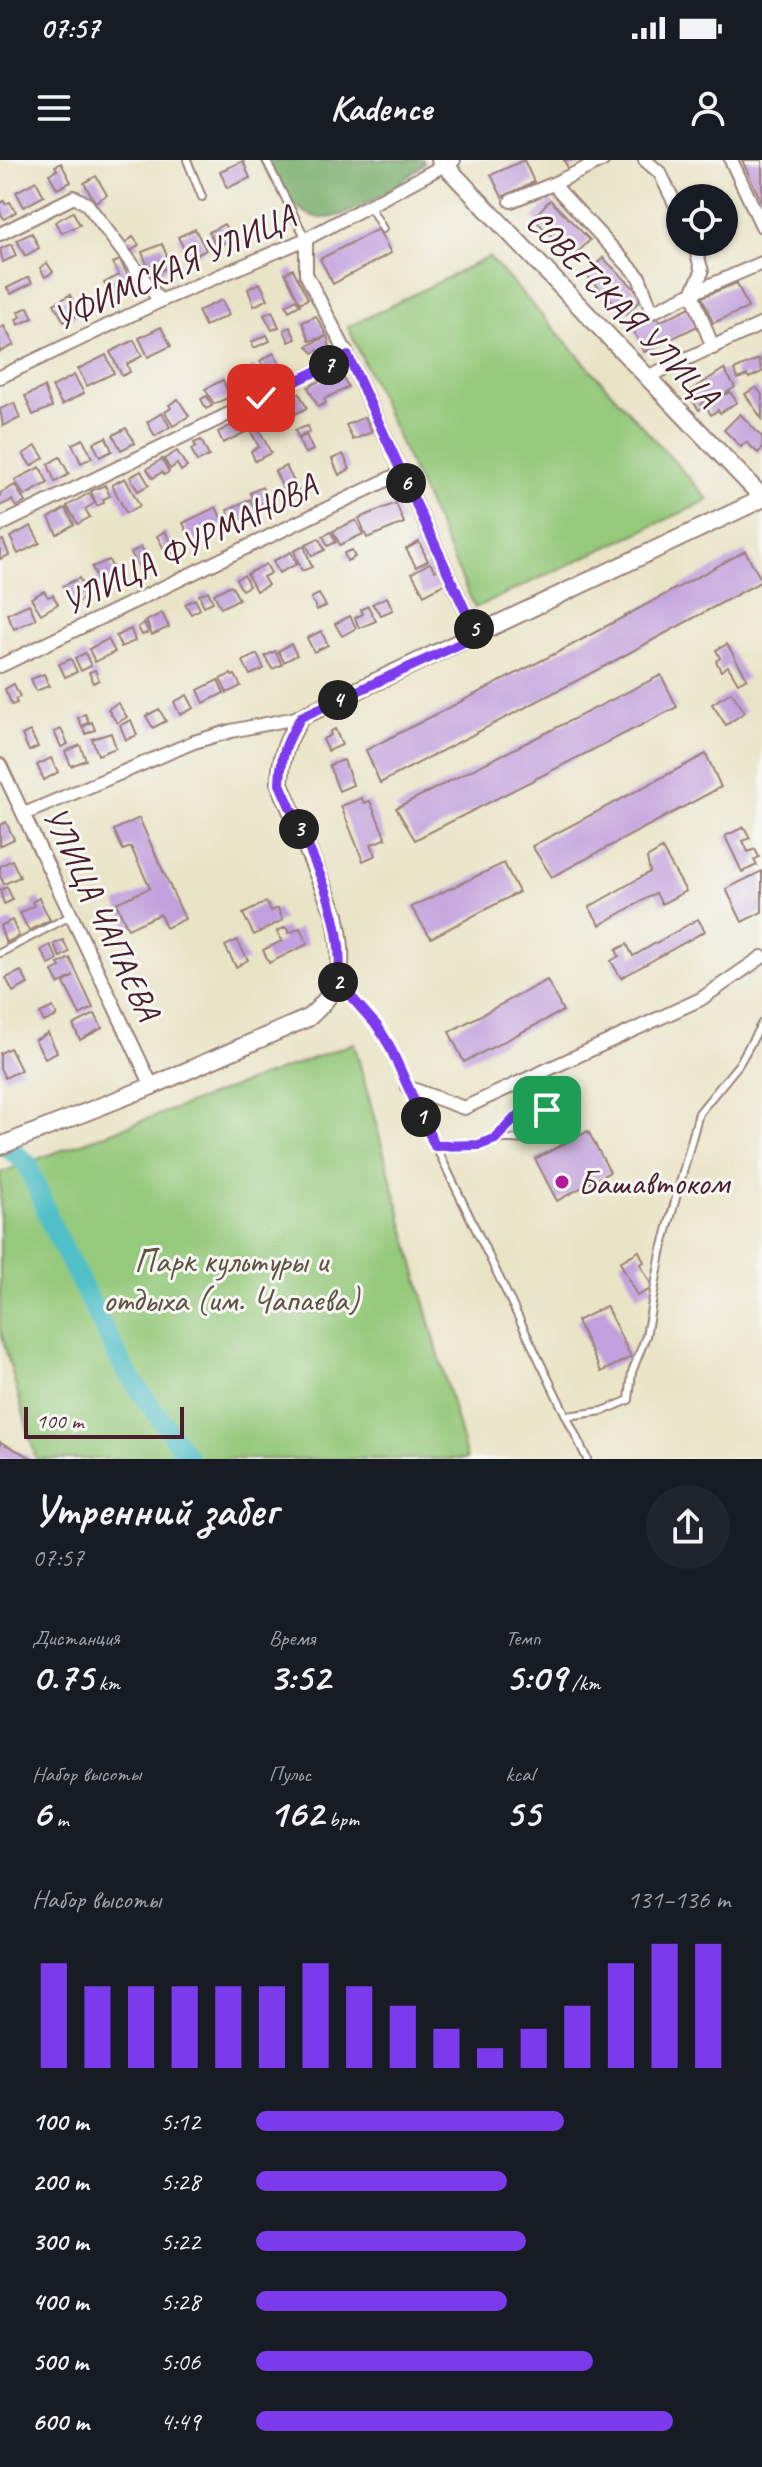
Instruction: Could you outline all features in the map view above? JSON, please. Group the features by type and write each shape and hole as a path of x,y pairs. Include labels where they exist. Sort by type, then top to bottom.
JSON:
{"main road":[{"name":"СОВЕТСКАЯ УЛИЦА","path":"446,162 762,498"},
{"path":"0,1146 152,1086 308,1018 325,1004 338,982 341,963 335,915 280,784 281,761 287,741 301,717 762,498"}],"street":[{"path":"511,201 603,160"},
{"path":"645,160 660,173 666,185"},
{"path":"731,160 762,226"},
{"name":"УФИМСКАЯ УЛИЦА","path":"0,377 160,301 306,239 446,162"},
{"path":"553,184 639,277 652,312 762,263"},
{"path":"0,234 74,197 87,204 160,301"},
{"path":"306,239 306,274 348,356 477,636"},
{"path":"698,256 702,272 692,293 713,348"},
{"path":"647,377 762,324"},
{"path":"0,525 348,356"},
{"name":"УЛИЦА ФУРМАНОВА","path":"0,666 401,473"},
{"path":"24,814 194,742 301,717"},
{"name":"УЛИЦА ЧАПАЕВА","path":"0,765 152,1086"},
{"path":"407,1087 464,1108 701,999 762,957"}],"lane":[{"path":"187,160 202,197"},
{"path":"266,160 306,239"},
{"path":"369,205 383,229"},
{"path":"0,953 72,915"},
{"path":"338,982 378,1027 389,1045 587,1459"},
{"path":"567,1416 603,1411 629,1400 632,1372 646,1336 661,1253 699,1113 739,1064 762,1023"},
{"path":"435,1146 479,1145 495,1139 534,1104 541,1105 554,1119 554,1126 542,1137 522,1142 495,1139"}],"green space":[{"path":"261,160 423,160 424,163 373,200 342,215 328,218 308,214 291,202"},
{"path":"489,257 709,500 475,608 348,327"},
{"name":"Парк культуры и отдыха (им. Чапаева)","path":"354,1043 467,1459 36,1459 0,1329 0,1173"}],"building":[{"path":"524,160 534,182 502,197 491,175"},
{"path":"564,160 589,160 569,170"},
{"path":"742,160 762,160 762,203"},
{"path":"243,161 250,178 227,188 220,171"},
{"path":"61,163 71,182 57,189 49,174 57,170 55,166"},
{"path":"96,176 107,195 95,202 84,183"},
{"path":"36,181 44,196 24,207 16,192"},
{"path":"550,200 590,240 573,257 533,218"},
{"path":"4,201 5,204 10,202 16,212 4,219 0,203"},
{"path":"73,212 80,225 62,233 55,222"},
{"path":"224,224 232,239 216,247 209,232"},
{"path":"195,229 206,250 189,259 178,237"},
{"path":"378,229 391,253 333,284 320,259"},
{"path":"32,233 39,248 25,256 17,240"},
{"path":"133,237 139,245 131,251 125,243"},
{"path":"11,244 16,256 3,262 0,249"},
{"path":"162,244 171,266 151,275 142,252"},
{"path":"603,258 643,297 626,314 586,275"},
{"path":"120,260 132,284 110,295 104,283 119,275 113,263"},
{"path":"47,263 53,272 45,277 40,268"},
{"path":"293,269 308,299 300,303 285,273"},
{"path":"29,277 32,283 11,294 7,288"},
{"path":"260,283 268,299 254,306 248,289"},
{"path":"737,283 748,308 713,323 702,297"},
{"path":"70,295 79,314 64,322 54,304"},
{"path":"296,299 300,305 289,311 286,305"},
{"path":"222,300 229,315 205,326 198,311"},
{"path":"28,307 33,318 18,325 16,319 21,317 18,312"},
{"path":"690,307 698,326 644,352 632,328 656,316 659,322"},
{"path":"272,311 279,327 272,330 264,315"},
{"path":"316,316 327,336 310,341 302,322"},
{"path":"4,326 14,345 0,352 0,328"},
{"path":"161,327 171,346 148,357 139,338"},
{"path":"290,327 296,339 289,342 284,330"},
{"path":"267,335 270,341 254,348 251,342"},
{"path":"327,336 331,350 320,355 318,350 313,353 307,346"},
{"path":"134,340 142,356 127,364 130,372 122,376 110,352"},
{"path":"274,353 282,369 268,376 260,361"},
{"path":"106,355 114,373 87,386 78,369"},
{"path":"759,359 762,372 738,379 734,370"},
{"path":"254,366 257,372 262,370 267,380 248,391 240,376"},
{"path":"724,369 735,387 721,396 730,392 737,402 711,415 706,406 712,402 710,399 701,404 703,407 699,410 687,393"},
{"path":"340,370 348,387 324,399 326,403 318,407 308,387"},
{"path":"74,375 84,393 62,405 52,387"},
{"path":"223,380 230,397 214,404 205,389"},
{"path":"44,387 52,407 33,415 25,396"},
{"path":"756,387 762,395 762,419 745,394"},
{"path":"299,393 307,408 293,415 285,400"},
{"path":"207,396 212,406 206,409 201,399"},
{"path":"178,399 189,416 173,426 165,412"},
{"path":"14,403 20,418 3,426 0,409"},
{"path":"269,406 276,420 264,426 257,413"},
{"path":"162,413 170,427 155,436 147,422"},
{"path":"740,414 762,437 762,449 758,453 746,442 741,447 724,430"},
{"path":"252,415 271,453 255,461 251,451 259,447 250,430 223,443 218,432"},
{"path":"365,417 372,432 353,440 346,425"},
{"path":"308,426 310,432 298,437 295,430"},
{"path":"126,428 135,443 121,450 113,435"},
{"path":"306,435 313,450 305,454 298,439"},
{"path":"106,437 112,451 100,457 93,443"},
{"path":"83,439 92,458 81,463 72,444"},
{"path":"201,440 209,456 197,462 191,449 196,447 194,443"},
{"path":"36,446 44,458 31,466 23,454"},
{"path":"177,451 187,467 181,471 177,464 170,469 164,459"},
{"path":"343,454 350,469 339,475 332,459"},
{"path":"60,457 69,474 55,482 48,464"},
{"path":"162,459 169,472 164,475 162,472 153,478 147,469"},
{"path":"286,466 298,490 286,495 275,471"},
{"path":"40,467 48,483 24,496 15,480"},
{"path":"141,471 149,485 138,491 130,477"},
{"path":"125,478 140,506 126,513 112,485"},
{"path":"15,485 25,502 16,507 12,500 0,506 0,493"},
{"path":"105,485 110,496 97,506 91,491"},
{"path":"262,487 271,507 259,512 250,493"},
{"path":"89,493 95,503 85,509 90,517 78,524 67,506"},
{"path":"250,499 256,513 234,523 227,510"},
{"path":"396,503 404,523 367,538 359,518"},
{"path":"216,507 225,527 192,543 183,523"},
{"path":"66,508 74,524 57,534 49,518"},
{"path":"356,520 363,534 340,545 333,531"},
{"path":"31,526 40,543 18,554 10,537"},
{"path":"165,531 176,551 168,556 157,536"},
{"path":"331,532 336,542 328,546 323,536"},
{"path":"319,538 325,550 312,556 306,544"},
{"path":"3,540 9,555 0,559 0,541"},
{"path":"419,542 428,561 416,567 406,549"},
{"path":"304,546 312,567 302,571 294,551"},
{"path":"141,547 151,563 140,569 131,553"},
{"path":"352,550 355,557 347,561 344,553"},
{"path":"745,551 762,581 380,783 366,750 568,647"},
{"path":"291,552 297,564 279,573 273,561"},
{"path":"109,560 118,581 102,588 92,567"},
{"path":"430,563 435,571 439,567 448,582 424,595 412,573"},
{"path":"266,564 271,573 263,577 268,585 256,591 247,574"},
{"path":"244,575 249,586 242,590 236,579"},
{"path":"79,578 89,596 73,604 63,586"},
{"path":"231,585 239,599 221,608 214,594"},
{"path":"44,591 48,597 53,595 58,604 41,614 31,598"},
{"path":"208,591 213,602 204,606 199,595"},
{"path":"319,594 326,606 317,610 311,598"},
{"path":"387,597 393,610 381,615 372,604"},
{"path":"195,599 200,609 191,614 185,604"},
{"path":"29,604 36,619 14,629 7,614"},
{"path":"368,606 376,621 359,628 355,618 363,614 361,610"},
{"path":"162,613 169,627 152,635 146,621"},
{"path":"350,616 356,628 342,636 335,624"},
{"path":"144,623 149,632 142,635 138,627"},
{"path":"131,629 135,641 121,647 116,636"},
{"path":"321,631 328,645 314,652 307,638"},
{"path":"108,639 115,652 95,662 89,649"},
{"path":"291,644 297,655 284,662 278,651"},
{"path":"727,644 747,678 738,683 728,666 721,671 716,661 720,658 716,650"},
{"path":"275,651 282,665 272,669 265,656"},
{"path":"85,653 91,666 81,671 75,658"},
{"path":"257,654 264,669 250,675 243,661"},
{"path":"71,659 77,672 65,677 59,664"},
{"path":"95,670 99,680 93,683 89,672"},
{"path":"44,674 49,686 36,691 31,679"},
{"path":"235,675 241,686 227,693 220,679"},
{"path":"661,675 677,707 415,840 396,808"},
{"path":"218,680 224,693 204,703 198,690"},
{"path":"14,684 20,697 12,705 5,689"},
{"path":"731,692 745,712 726,725 712,704"},
{"path":"187,695 194,708 180,715 174,702"},
{"path":"118,703 127,717 117,723 108,709"},
{"path":"159,709 166,721 153,728 146,716"},
{"path":"85,714 89,722 82,726 78,718"},
{"path":"131,720 137,735 126,740 120,725"},
{"path":"92,722 95,730 86,734 82,727"},
{"path":"61,729 68,744 61,747 54,732"},
{"path":"335,729 342,745 328,751 323,739"},
{"path":"30,731 38,747 29,751 22,735"},
{"path":"111,733 116,748 98,755 92,739"},
{"path":"80,745 86,760 71,766 65,752"},
{"path":"706,754 721,787 552,877 532,846"},
{"path":"51,758 58,772 44,780 37,765"},
{"path":"344,760 353,785 339,791 329,765"},
{"path":"362,798 364,803 370,801 386,839 371,844 376,855 363,861 341,806"},
{"path":"139,818 185,919 166,928 160,914 128,929 116,903 150,888 131,847 123,850 114,830"},
{"path":"6,822 14,839 0,846 0,825"},
{"path":"744,827 750,838 743,841 748,852 755,849 759,857 754,860 757,865 742,872 725,836"},
{"path":"662,849 686,891 662,904 656,893 600,925 589,907 650,872 647,858"},
{"path":"12,860 20,877 4,884 0,866"},
{"path":"504,863 519,892 431,938 411,907"},
{"path":"762,871 762,912 742,922 726,889"},
{"path":"7,887 13,900 4,904 0,890"},
{"path":"39,898 50,920 29,931 20,913 34,906 32,902"},
{"path":"266,902 271,911 278,908 283,920 254,935 243,914"},
{"path":"698,919 705,931 621,978 611,961 619,956 616,950 627,944 633,956"},
{"path":"12,920 19,936 6,943 0,926"},
{"path":"286,927 289,933 300,928 308,944 269,963 263,950 282,941 277,931"},
{"path":"63,940 69,952 60,957 54,944"},
{"path":"237,940 248,960 236,967 225,946"},
{"path":"50,945 58,960 49,965 41,950"},
{"path":"70,958 93,1008 80,1015 64,983 74,976 58,984 52,971"},
{"path":"21,971 28,984 13,992 6,978"},
{"path":"547,980 563,1011 464,1062 449,1032"},
{"path":"53,1007 57,1016 44,1022 40,1013"},
{"path":"95,1014 102,1028 80,1040 73,1025"},
{"path":"48,1033 57,1052 45,1058 35,1040"},
{"path":"10,1048 21,1070 5,1078 0,1068 0,1053"},
{"path":"588,1131 610,1172 557,1201 535,1159"},
{"path":"639,1251 644,1262 640,1264 653,1288 637,1296 620,1262"},
{"path":"606,1306 631,1357 601,1372 577,1321"},
{"path":"0,1442 34,1459 0,1459"}],"waterway":[{"path":"0,1142 27,1163 53,1228 125,1370 189,1459"}],"place":[{"name":"Башавтоком","path":"562,1182"}],"route":[{"path":"261,398 348,356 477,636 301,717 287,741 281,761 280,784 335,915 340,938 338,982 378,1027 389,1045 435,1146 479,1145 495,1139 534,1104 547,1110"}]}
